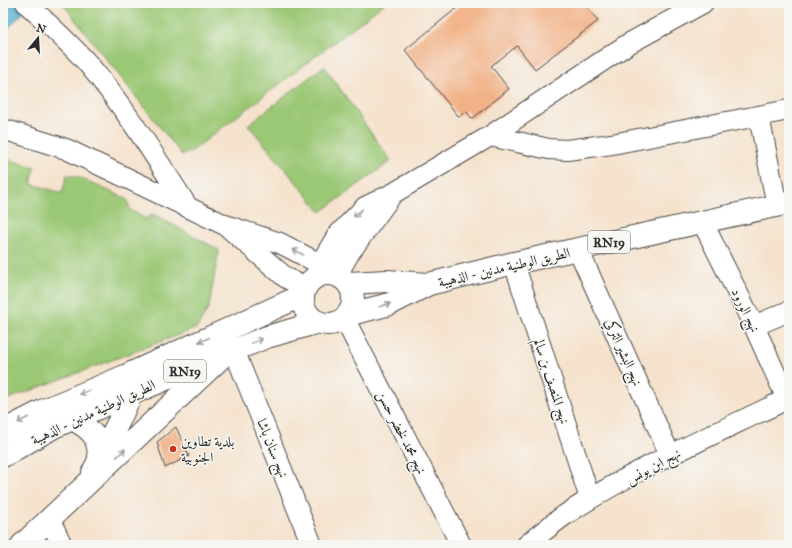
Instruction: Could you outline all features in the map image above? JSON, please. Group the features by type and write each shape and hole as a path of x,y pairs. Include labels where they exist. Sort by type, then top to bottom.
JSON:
{"main road":[{"name":"الطريق الوطنية مدنين - الذهيبة","path":"346,317 390,304 429,284 514,263 783,204"},
{"name":"الطريق الوطنية مدنين - الذهيبة","path":"3,431 57,419 128,385 323,279 429,284"},
{"path":"319,322 313,319 305,308 323,279 353,296 351,310 346,317"},
{"name":"RN19","path":"319,322 328,324 337,322 346,317"},
{"name":"الطريق الوطنية مدنين - الذهيبة","path":"3,456 57,419 128,385 229,352 267,337 319,322"},
{"path":"22,545 229,352"},
{"path":"82,490 119,421 128,385"},
{"path":"57,419 85,426 98,441 99,459"}],"street":[{"path":"225,225 285,277 323,279 350,252 392,194 490,136 628,44 703,3"},
{"path":"29,6 73,47 90,67 128,117 187,206"},
{"path":"490,136 549,149 567,150 612,144 789,110"},
{"path":"759,116 783,204"},
{"path":"3,129 66,149 225,225 280,243 323,279"},
{"name":"نهج الورود","path":"702,221 754,326 787,400"},
{"name":"نهج البشير التركي","path":"578,249 670,455"},
{"name":"نهج المنصف بن سالم","path":"514,263 590,499"},
{"path":"754,326 789,311"},
{"name":"نهج محمد لخضر حسن","path":"346,317 461,545"},
{"name":"نهج سنان باشا","path":"229,352 312,545"},
{"name":"نهج ابن يونس","path":"527,545 566,514 590,499 670,455 787,400"},
{"path":"50,520 62,545"}],"green space":[{"path":"62,3 385,3 192,151 182,155"},
{"path":"324,66 391,161 321,212 248,125"},
{"path":"3,158 35,167 31,184 62,193 67,175 78,177 127,199 130,210 146,219 153,214 219,250 209,307 197,328 3,401"}],"water":[{"path":"3,3 32,3 3,34"}],"building":[{"path":"463,3 584,3 598,21 535,69 517,46 491,66 509,89 472,119 466,111 459,117 405,50"},
{"name":"بلدية تطاوين الجنوبية","path":"176,427 189,456 165,468 157,442"}],"place":[{"name":"بلدية تطاوين الجنوبية","path":"173,449"}]}
